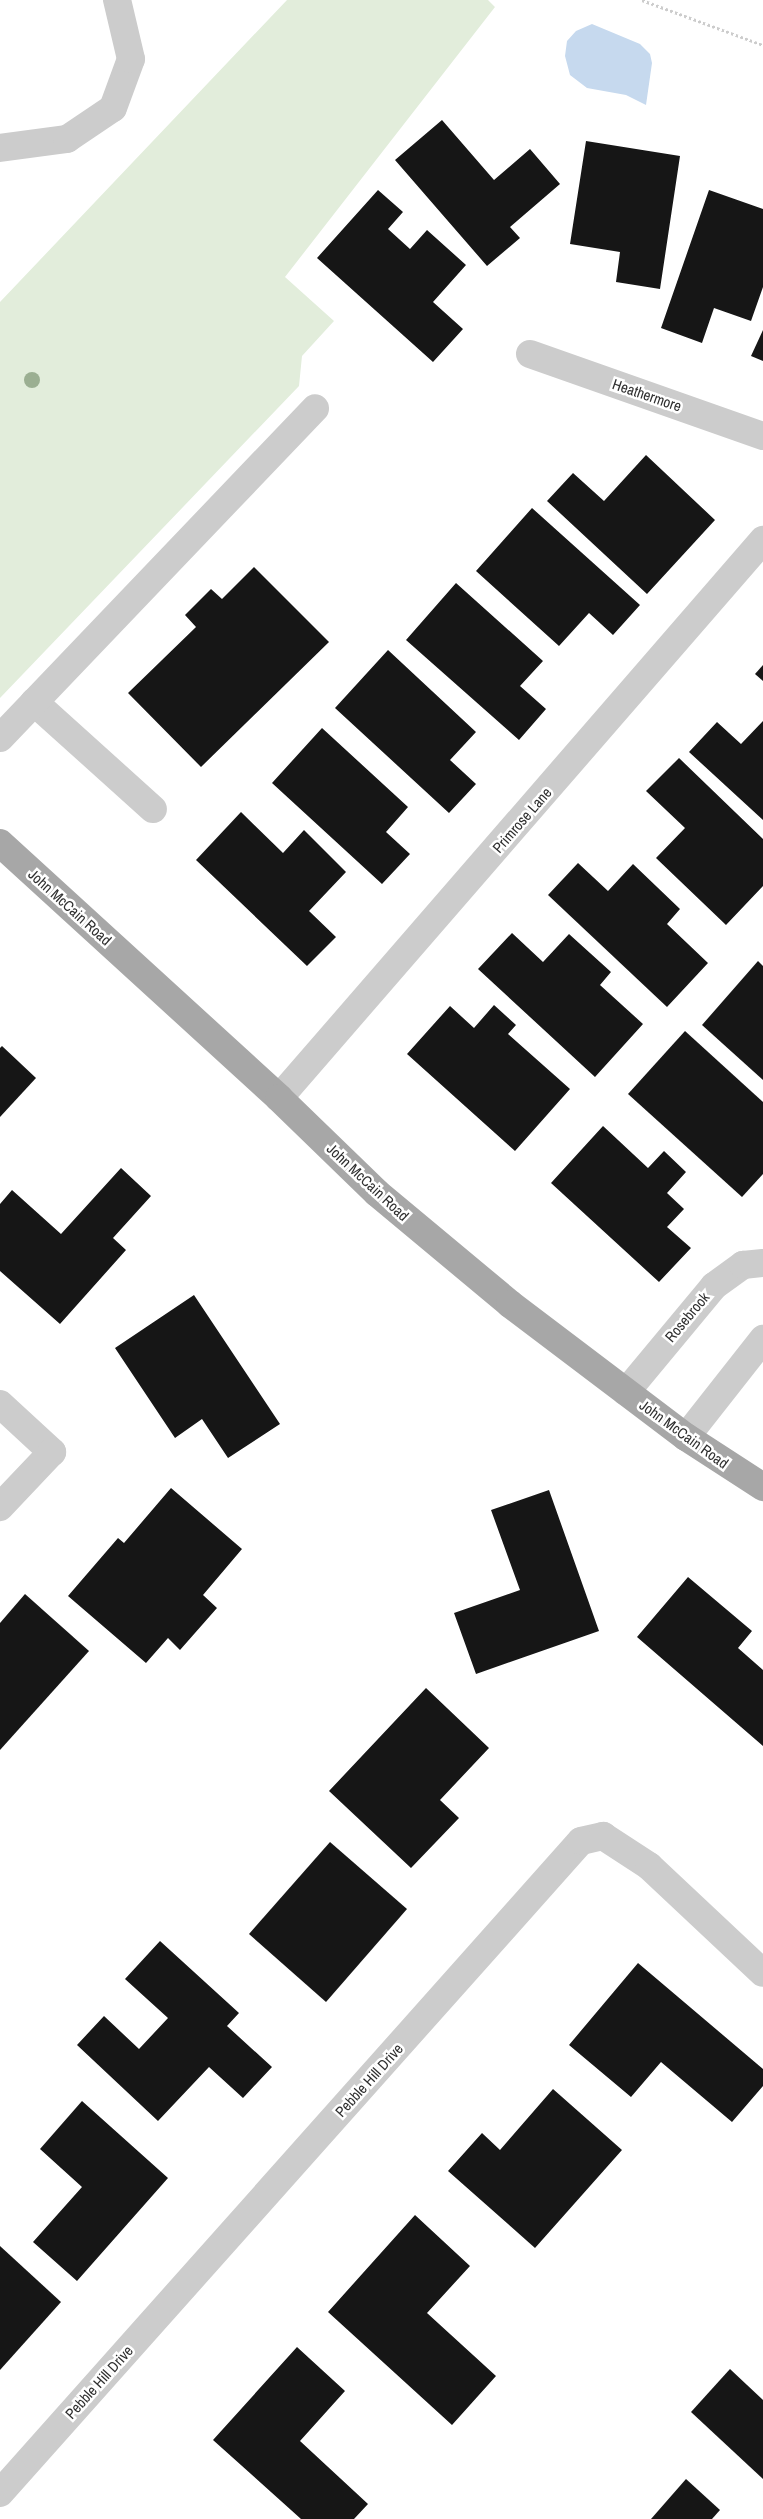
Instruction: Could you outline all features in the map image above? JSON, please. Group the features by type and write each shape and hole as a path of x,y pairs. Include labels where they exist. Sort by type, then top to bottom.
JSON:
{"main road":[{"name":"John McCain Road","path":"0,843 280,1098 377,1193 510,1304 686,1437 763,1487"}],"street":[{"path":"0,148 67,139 113,108 131,59 117,0"},
{"name":"Heathermore","path":"530,354 763,436"},
{"path":"0,738 315,408"},
{"name":"Primrose Lane","path":"280,1098 763,540"},
{"path":"34,702 153,809"},
{"name":"Rosebrook","path":"626,1392 714,1286 743,1265 763,1263"},
{"path":"686,1437 763,1338"},
{"path":"0,1404 52,1452 0,1507"},
{"name":"Pebble Hill Drive","path":"0,2493 581,1841 603,1836 649,1866 763,1973"}],"path":[{"path":"642,0 763,45"}],"green space":[{"path":"287,0 488,0 495,7 285,277 334,321 302,356 299,386 0,698 0,302"}],"water":[{"path":"592,24 640,44 650,54 652,63 646,105 626,95 587,88 570,75 565,56 567,41 576,31"}],"building":[{"path":"442,120 494,180 530,149 560,184 510,227 520,238 487,266 395,160"},
{"path":"586,141 680,156 660,289 616,282 620,252 570,244"},
{"path":"378,190 403,212 388,229 410,249 427,230 466,265 433,302 463,329 433,362 317,258"},
{"path":"709,190 763,209 763,287 751,321 714,308 702,343 661,328"},
{"path":"763,330 763,361 751,356"},
{"path":"646,455 715,520 647,594 547,501 573,473 604,501"},
{"path":"532,508 640,605 613,635 589,613 559,646 476,571"},
{"path":"254,567 329,642 201,767 128,693 196,627 185,615 211,589 222,599"},
{"path":"456,583 543,661 520,686 546,709 519,740 406,640"},
{"path":"388,650 476,732 450,760 476,784 449,813 335,708"},
{"path":"763,665 763,681 755,674"},
{"path":"763,721 763,820 689,752 717,722 741,744"},
{"path":"322,728 408,807 386,832 410,854 382,884 272,783"},
{"path":"679,758 763,839 763,886 726,925 656,858 685,828 646,791"},
{"path":"241,812 283,853 304,830 346,872 309,911 336,937 307,966 196,860"},
{"path":"578,863 608,891 633,864 680,909 667,924 708,963 667,1007 548,895"},
{"path":"512,933 543,962 569,934 611,972 600,985 643,1024 595,1077 478,969"},
{"path":"758,961 763,966 763,1080 702,1025"},
{"path":"494,1005 516,1025 508,1034 570,1089 515,1151 407,1054 450,1006 474,1028"},
{"path":"685,1031 763,1102 763,1174 742,1197 628,1094"},
{"path":"2,1046 36,1078 0,1117 0,1048"},
{"path":"603,1126 648,1168 664,1151 686,1172 667,1193 684,1209 667,1227 691,1248 659,1282 551,1183"},
{"path":"121,1168 151,1196 113,1238 126,1250 60,1324 0,1271 0,1204 12,1190 61,1234"},
{"path":"194,1295 280,1424 228,1458 202,1419 175,1438 115,1348"},
{"path":"171,1488 242,1549 203,1595 217,1608 180,1650 168,1638 146,1663 68,1596 118,1538 124,1543"},
{"path":"549,1490 599,1631 476,1674 454,1613 520,1590 491,1510"},
{"path":"688,1577 752,1631 738,1648 763,1670 763,1746 637,1637"},
{"path":"25,1594 89,1651 0,1750 0,1623"},
{"path":"426,1688 489,1748 440,1800 459,1818 411,1868 329,1791"},
{"path":"330,1842 407,1909 326,2002 249,1934"},
{"path":"160,1941 239,2013 227,2026 272,2067 243,2098 209,2067 158,2121 77,2045 104,2016 139,2049 168,2018 125,1979"},
{"path":"638,1963 763,2069 763,2086 732,2122 661,2062 631,2097 569,2045"},
{"path":"553,2089 622,2150 535,2248 448,2171 482,2133 500,2150"},
{"path":"82,2101 168,2178 77,2281 33,2242 82,2187 40,2149"},
{"path":"415,2215 470,2266 427,2313 496,2376 452,2425 328,2312"},
{"path":"0,2246 61,2302 0,2370"},
{"path":"297,2347 345,2391 300,2441 368,2504 354,2519 301,2519 213,2440"},
{"path":"730,2369 763,2400 763,2479 691,2412"},
{"path":"686,2479 720,2510 712,2519 651,2519"}]}
